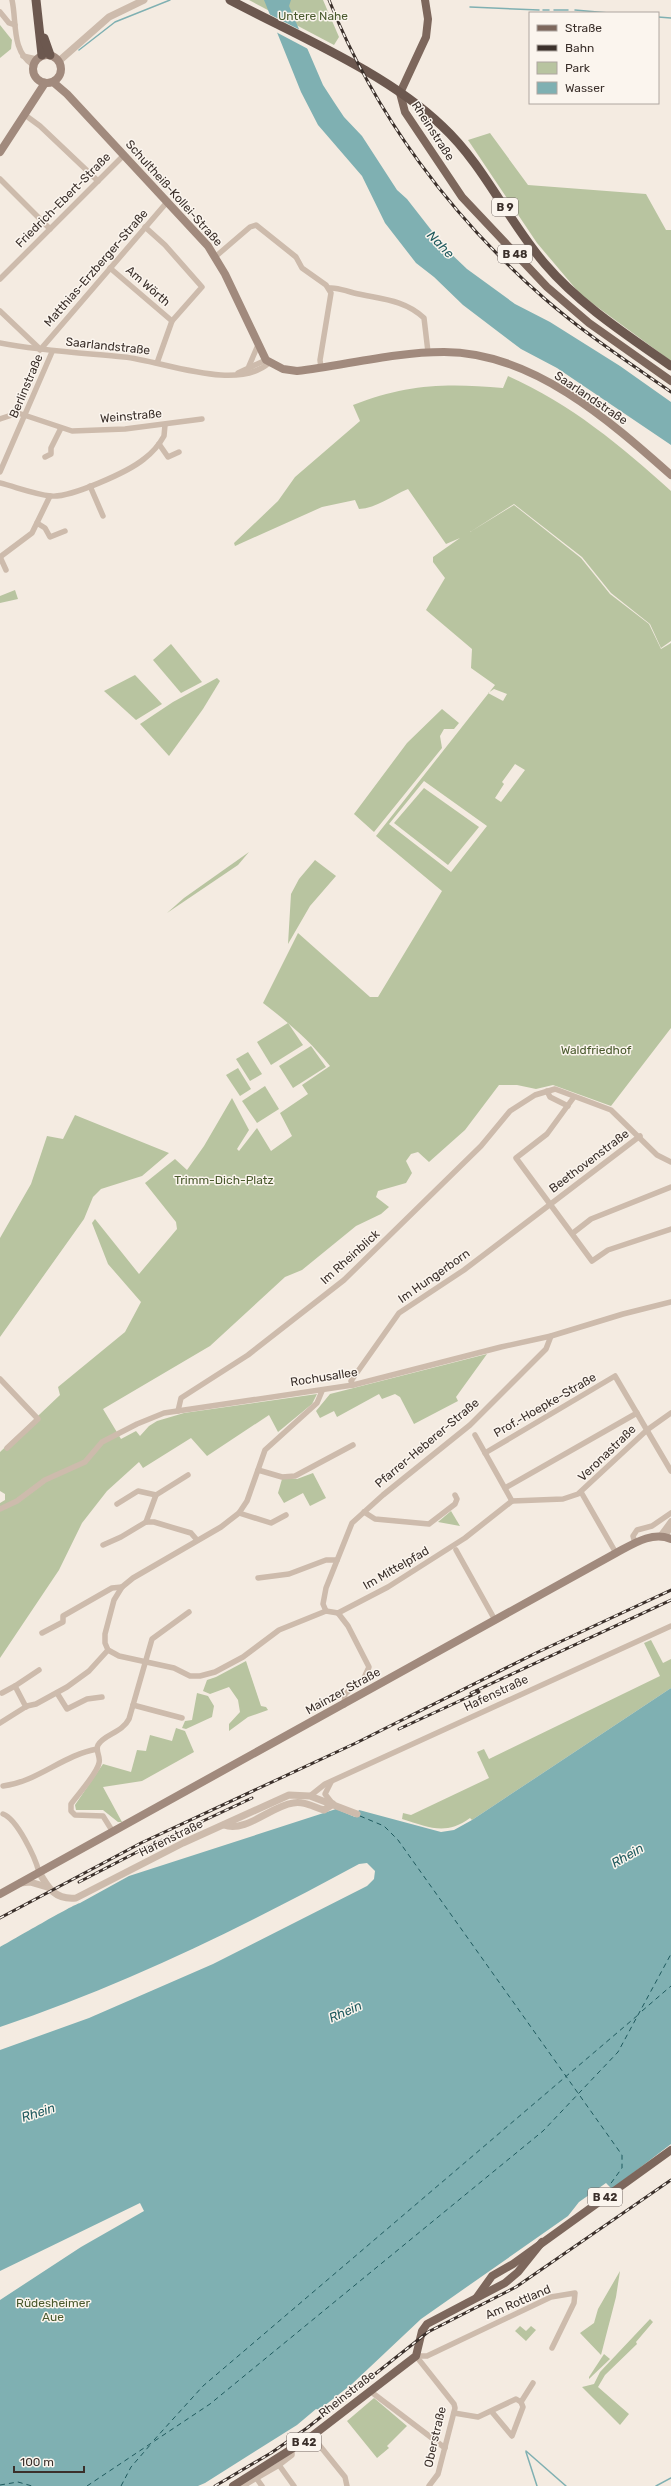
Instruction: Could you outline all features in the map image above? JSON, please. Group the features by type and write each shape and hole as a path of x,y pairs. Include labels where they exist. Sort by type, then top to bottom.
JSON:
{"highway":[{"path":"36,0 40,25 40,59"},
{"path":"38,10 40,0"},
{"name":"B 9","path":"230,0 358,67 409,98 435,119 467,152 533,248 562,282 601,316 671,366"}],"main road":[{"name":"Rheinstraße","path":"425,0 428,19 426,37 419,57 403,85 401,100 405,112 466,202 566,305 671,381"},
{"path":"0,152 25,115 36,95 48,81 61,70 59,61 40,59 33,73 48,81"},
{"name":"Schultheiß-Kollei-Straße","path":"48,81 67,94 168,201 208,246 215,257 258,345 268,361"},
{"name":"Saarlandstraße","path":"268,361 290,370 321,368 428,352 458,353 486,358 538,378 574,399 622,433 671,475"},
{"name":"Mainzer Straße","path":"0,1894 344,1705 616,1552 635,1543 665,1537"},
{"name":"B 42","path":"475,2299 492,2276 671,2150"},
{"name":"B 42","path":"416,2356 425,2326 514,2276 542,2242"},
{"name":"Rheinstraße","path":"237,2486 312,2436 416,2356"}],"street":[{"path":"12,0 16,16 15,24 17,39 23,56 40,59"},
{"path":"59,61 108,17 144,0"},
{"path":"0,12 9,23 15,24"},
{"path":"25,115 40,126 98,181"},
{"name":"Friedrich-Ebert-Straße","path":"0,279 124,155"},
{"path":"0,179 50,229"},
{"name":"Matthias-Erzberger-Straße","path":"40,350 168,201"},
{"path":"215,257 250,227 257,226 296,257 302,268 329,288 331,293 320,360 321,368"},
{"path":"145,227 164,245 202,287 172,321 157,364"},
{"name":"Am Wörth","path":"110,268 172,321"},
{"path":"329,288 335,287 353,293 381,297 415,309 424,318 428,352"},
{"path":"0,311 40,350"},
{"name":"Saarlandstraße","path":"0,343 52,352 126,357 199,373 252,373 268,361"},
{"path":"248,367 258,345"},
{"name":"Berlinstraße","path":"0,472 52,352"},
{"name":"Saarlandstraße","path":"237,373 248,367 268,361"},
{"name":"Weinstraße","path":"0,419 18,413 61,428 87,431 164,425 202,419"},
{"path":"0,483 50,496 59,496 90,486 115,476 143,460 159,444 164,436 164,425"},
{"path":"45,457 51,454 51,448 61,428"},
{"path":"159,444 168,457 179,452"},
{"path":"90,486 103,516"},
{"path":"6,570 0,557 27,538 37,523 50,496"},
{"path":"37,523 45,528 50,537 65,531"},
{"path":"568,1106 550,1097 547,1090 554,1089 611,1110 640,1136 656,1155 671,1162"},
{"name":"Im Rheinblick","path":"178,1411 181,1398 248,1355 344,1280 481,1146 510,1111 525,1100 547,1090"},
{"path":"574,1097 547,1134 516,1158 573,1232 592,1260 608,1250 671,1229"},
{"name":"Beethovenstraße","path":"552,1204 640,1136"},
{"path":"573,1232 592,1219 671,1187"},
{"name":"Im Hungerborn","path":"353,1385 351,1381 399,1313 464,1270 552,1204"},
{"name":"Rochusallee","path":"0,1509 17,1501 45,1480 85,1462 102,1442 137,1424 164,1413 322,1391 353,1385 501,1347 551,1336 623,1314 671,1302"},
{"name":"Pfarrer-Heberer-Straße","path":"326,1611 323,1600 350,1526 364,1512 470,1425 546,1350 551,1336"},
{"name":"Prof.-Hoepke-Straße","path":"485,1453 615,1376 637,1413"},
{"path":"0,1379 38,1419 7,1448"},
{"path":"322,1391 318,1403 268,1446 261,1457 247,1501 239,1513 133,1578 122,1587 114,1600 105,1634 105,1643 108,1650 119,1656 174,1668 190,1676 204,1675 243,1657 279,1630 326,1611 338,1613 348,1626 369,1667 364,1678 345,1694 344,1705"},
{"path":"506,1488 637,1413 671,1472"},
{"name":"Veronastraße","path":"512,1501 563,1498 582,1492 647,1430 671,1413"},
{"path":"475,1435 512,1501"},
{"path":"258,1470 282,1477 295,1476 353,1445"},
{"path":"146,1522 156,1495 188,1475"},
{"path":"118,1504 138,1491 156,1495"},
{"path":"582,1492 616,1552"},
{"path":"364,1512 375,1518 429,1524 455,1504 457,1499 455,1495"},
{"name":"Im Mittelpfad","path":"338,1613 412,1573 467,1537 512,1501"},
{"path":"239,1513 270,1523 286,1515"},
{"path":"635,1543 633,1536 637,1530 652,1526 671,1513"},
{"path":"665,1537 671,1521"},
{"path":"103,1544 121,1537 146,1522 154,1522 191,1534 197,1540"},
{"path":"665,1537 671,1527"},
{"path":"456,1550 495,1620"},
{"path":"258,1578 289,1574 326,1560 337,1560"},
{"path":"42,1633 63,1622 63,1616 112,1588 122,1587"},
{"path":"113,1832 103,1816 77,1816 72,1813 70,1808 98,1767 100,1759 97,1749 99,1743 125,1725 133,1705 152,1640 189,1612"},
{"name":"Hafenstraße","path":"310,1796 313,1791 331,1782 671,1626"},
{"path":"0,1723 26,1707 57,1693 89,1671 108,1650"},
{"path":"2,1693 39,1670"},
{"path":"14,1686 26,1707"},
{"path":"57,1693 67,1709 87,1699 102,1697"},
{"path":"133,1705 182,1718"},
{"path":"3,1786 14,1784 42,1774 85,1752 97,1749"},
{"path":"224,1825 236,1827 292,1803 306,1803 324,1810 333,1804 325,1794 331,1782"},
{"name":"Hafenstraße","path":"20,1883 30,1882 47,1887 62,1898 76,1898 183,1843 289,1795 310,1796 357,1814"},
{"path":"3,1814 10,1816 16,1825 47,1887"},
{"name":"Am Rottland","path":"416,2356 428,2356 551,2297 575,2293 574,2303 552,2348"},
{"name":"Oberstraße","path":"416,2356 454,2404 454,2413 438,2474 429,2486"},
{"path":"521,2402 534,2383"},
{"path":"370,2391 445,2448"},
{"path":"454,2413 474,2417 492,2412 516,2399 521,2402 523,2407 517,2418 512,2436 492,2412"},
{"path":"312,2436 345,2477 346,2486"},
{"name":"Rheinstraße","path":"237,2486 257,2479 279,2466 292,2455 292,2450"},
{"path":"279,2466 294,2486"},
{"path":"257,2479 262,2486"}],"green space":[{"name":"Untere Nahe","path":"249,0 323,0 339,37 334,45"},
{"path":"0,25 12,40 11,49 0,58"},
{"path":"490,133 528,185 646,194 666,230 671,230 671,361 581,295 537,243 468,140"},
{"path":"508,376 553,399 614,442 671,491 671,641 661,648 650,624 611,593 582,557 514,504 470,532 514,505 581,558 610,594 649,624 661,649 671,643 671,1028 611,1106 553,1085 536,1089 517,1085 499,1085 465,1130 429,1162 418,1152 411,1154 406,1161 412,1173 406,1183 378,1191 376,1197 389,1207 381,1214 356,1226 302,1270 285,1277 210,1346 103,1409 121,1439 136,1431 140,1436 149,1426 157,1421 184,1413 317,1394 312,1404 278,1432 269,1415 207,1456 191,1438 143,1468 139,1462 107,1491 82,1523 59,1570 0,1658 0,1503 5,1500 5,1494 0,1491 0,1452 60,1395 58,1387 125,1332 141,1302 108,1264 92,1223 95,1219 139,1274 177,1229 176,1222 145,1183 175,1159 187,1170 204,1146 232,1098 249,1130 237,1149 239,1151 257,1128 271,1151 292,1136 280,1113 308,1094 302,1085 330,1066 315,1048 298,1032 263,1003 298,933 370,997 378,997 442,891 376,836 488,693 503,701 507,694 494,689 489,692 495,685 471,668 472,649 426,610 445,578 433,562 433,557 460,538 446,544 408,489 378,504 366,508 359,509 355,500 322,507 235,546 234,543 278,501 295,477 360,421 353,405 373,398 409,389 445,386 482,386 503,388","holes":["515,764 525,770 501,802 495,798 504,784 502,782","424,781 487,826 451,872 389,824"]},
{"path":"15,590 18,599 0,603 0,596"},
{"path":"171,644 202,682 181,693 153,660"},
{"path":"135,675 162,704 136,720 104,691"},
{"path":"217,678 220,681 203,709 169,756 140,724 173,702"},
{"path":"442,709 459,723 454,729 444,729 440,736 442,748 374,832 354,814 407,743"},
{"path":"424,788 479,827 448,865 394,823"},
{"path":"249,852 238,865 167,913 184,898"},
{"path":"315,860 336,876 310,906 288,944 291,894 299,879"},
{"path":"288,1023 303,1045 271,1065 257,1042"},
{"path":"311,1046 326,1067 293,1088 279,1066"},
{"path":"248,1052 262,1074 250,1081 236,1059"},
{"path":"238,1068 251,1089 240,1096 226,1075"},
{"path":"265,1086 279,1109 257,1123 242,1101"},
{"path":"75,1115 169,1153 142,1176 101,1189 93,1197 84,1219 0,1337 0,1238 31,1184 47,1136 63,1139"},
{"path":"487,1354 456,1397 458,1401 414,1424 400,1397 395,1394 382,1399 379,1394 337,1417 334,1411 320,1418 316,1411 330,1394"},
{"path":"313,1473 326,1498 310,1506 303,1493 284,1503 278,1493 282,1479 297,1479"},
{"path":"451,1511 460,1526 438,1522"},
{"path":"651,1640 663,1663 671,1659 671,1688 472,1820 470,1818 453,1827 437,1828 420,1825 402,1819 403,1813 411,1815 489,1778 477,1752 484,1749 489,1759 660,1676 644,1643"},
{"path":"246,1661 261,1706 266,1707 268,1710 248,1717 229,1731 229,1724 240,1712 238,1700 229,1687 210,1694 203,1691 207,1680 216,1677"},
{"path":"197,1693 208,1696 214,1706 212,1717 186,1729 182,1728 185,1721 192,1720"},
{"path":"176,1728 185,1731 194,1752 142,1781 103,1787 122,1822 118,1822 103,1810 76,1810 75,1805 103,1764 131,1772 137,1750 146,1751 150,1735 172,1741"},
{"path":"620,2271 616,2297 601,2355 580,2333 594,2323 598,2309"},
{"path":"650,2319 653,2322 636,2342 637,2344 605,2375 598,2387 629,2414 620,2425 582,2387 594,2384 600,2372"},
{"path":"520,2326 526,2331 531,2326 536,2330 526,2341 515,2331"},
{"path":"604,2354 610,2359 589,2379 589,2377"},
{"path":"374,2398 407,2426 387,2446 389,2448 377,2458 347,2421"}],"water":[{"name":"Nahe","path":"264,0 291,0 289,6 323,85 344,117 362,136 397,190 407,199 446,249 467,269 515,304 550,322 620,366 671,402 671,445 557,368 521,349 463,305 434,277 416,263 385,223 362,176 318,125 301,92"},
{"name":"Rhein","path":"671,1688 671,2144 612,2189 606,2183 579,2202 568,2216 421,2319 352,2384 319,2410 316,2409 297,2425 205,2483 198,2486 0,2486 0,2300 81,2247 144,2211 140,2203 0,2271 0,2050 89,2018 213,1964 367,1886 374,1879 375,1871 367,1863 359,1864 272,1910 138,1974 47,2011 0,2027 0,1947 129,1876 336,1809 355,1817 359,1810 441,1832 454,1830 472,1820"}],"pier":[{"path":"267,13 302,31 310,50 274,31"}],"waterway":[{"path":"79,50 115,22 170,0"},
{"path":"470,7 539,10"},
{"path":"543,10 549,10"},
{"path":"554,10 568,10"},
{"path":"575,10 598,12"},
{"path":"659,17 671,18"},
{"path":"526,2451 566,2486"},
{"path":"526,2452 537,2486"},
{"path":"656,2486 671,2478"}],"ferry route":[{"path":"360,1816 384,1826 398,1840 622,2155 622,2168 609,2186"},
{"path":"87,2486 210,2404 543,2131 618,2052 671,1954"},
{"path":"642,2011 671,1986"},
{"path":"154,2440 203,2386 638,2015"},
{"path":"121,2486 131,2467 151,2444"},
{"path":"0,2485 18,2482 32,2486"}],"railway":[{"path":"329,0 348,43 369,84 393,124 447,199 478,234 560,312 606,347 671,392"},
{"path":"0,1918 141,1843 356,1743 536,1653 671,1590"},
{"path":"471,1693 671,1600"},
{"path":"399,1729 479,1692"},
{"path":"79,1882 141,1850 252,1798"},
{"path":"215,2486 271,2453 307,2428 428,2332 516,2287 671,2180"}],"park label":[{"name":"Waldfriedhof","path":"596,1050"},
{"name":"Trimm-Dich-Platz","path":"224,1180"},
{"name":"Rüdesheimer Aue","path":"53,2310"}]}
